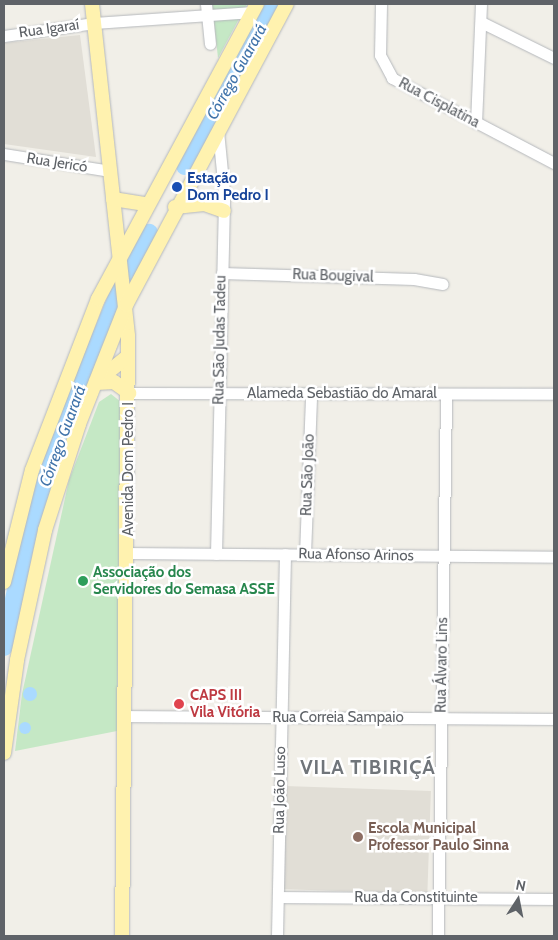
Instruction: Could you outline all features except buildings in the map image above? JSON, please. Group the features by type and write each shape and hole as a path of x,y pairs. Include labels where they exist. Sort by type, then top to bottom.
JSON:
{"main road":[{"name":"Avenida Dom Pedro I","path":"92,4 125,300 130,393 129,553 123,716 122,936"},
{"path":"4,754 17,660 45,530 125,300 218,126 287,4"},
{"path":"4,582 32,470 53,409 120,256 146,204 255,8"},
{"path":"113,199 146,204"},
{"path":"175,206 204,204 224,211"},
{"path":"96,383 128,356"},
{"path":"96,383 114,382 130,393"}],"street":[{"path":"206,4 210,44"},
{"name":"Rua Cisplatina","path":"381,4 380,55 392,78 554,163"},
{"path":"476,123 481,4"},
{"name":"Rua Igaraí","path":"4,36 94,23 207,16 255,8"},
{"path":"481,22 554,58"},
{"name":"Rua São Judas Tadeu","path":"216,554 224,211 218,126"},
{"name":"Rua Jericó","path":"4,154 110,171"},
{"name":"Rua Bougival","path":"222,273 414,279 443,284"},
{"name":"Alameda Sebastião do Amaral","path":"130,393 311,395 554,394"},
{"name":"Rua Álvaro Lins","path":"438,936 446,394"},
{"name":"Rua São João","path":"305,554 311,395"},
{"name":"Rua Afonso Arinos","path":"129,553 554,557"},
{"name":"Rua João Luso","path":"277,936 285,554"},
{"name":"Rua Correia Sampaio","path":"123,716 554,719"},
{"name":"Rua da Constituinte","path":"278,897 554,899"}],"shaded area":[{"path":"80,35 96,157 4,144 4,43"},
{"name":"Escola Municipal Professor Paulo Sinna","path":"285,786 431,791 427,894 281,889"}],"green space":[{"path":"212,4 247,4 218,58"},
{"name":"Associação dos Servidores do Semasa ASSE","path":"111,394 121,402 117,731 15,751 22,694 69,480 99,402"}],"water":[{"path":"30,687 35,689 37,694 35,699 30,701 25,699 23,694 25,689"},
{"path":"23,722 27,722 31,728 27,734 23,734 19,730 19,726"}],"waterway":[{"name":"Córrego Guarará","path":"185,166 274,4"},
{"name":"Córrego Guarará","path":"4,647 26,542 61,434 121,287 149,233"}],"place":[{"name":"Estação Dom Pedro I","path":"177,187"},
{"name":"Associação dos Servidores do Semasa ASSE","path":"83,581"},
{"name":"CAPS III Vila Vitória","path":"179,704"},
{"name":"Escola Municipal Professor Paulo Sinna","path":"358,837"}],"district":[{"name":"VILA TIBIRIÇÁ","path":"368,767"}]}
